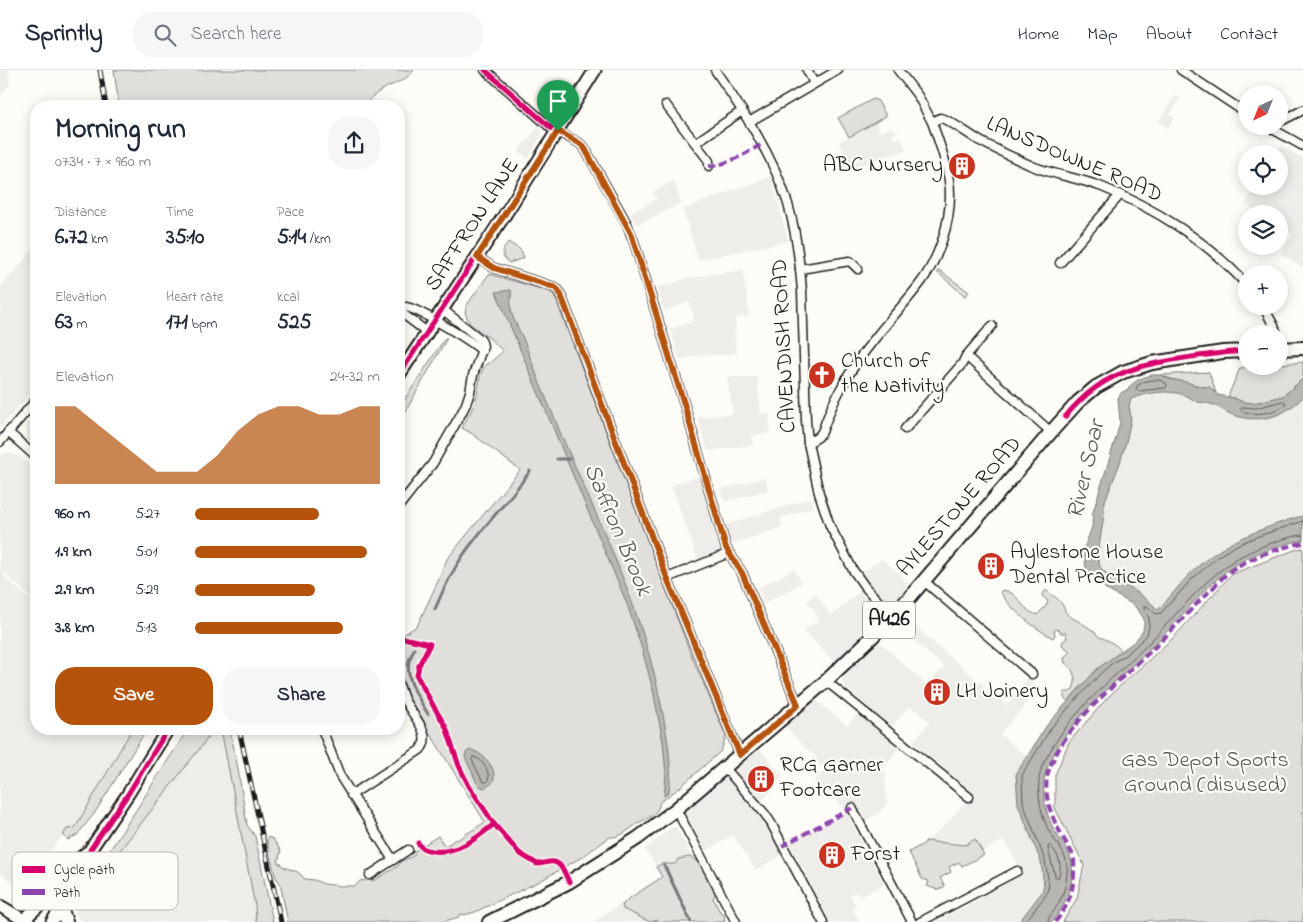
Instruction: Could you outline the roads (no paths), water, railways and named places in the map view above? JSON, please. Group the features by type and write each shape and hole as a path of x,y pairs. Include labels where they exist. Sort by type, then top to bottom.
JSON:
{"main road":[{"name":"SAFFRON LANE","path":"405,366 558,131 595,70"},
{"path":"1288,347 1303,348"},
{"name":"AYLESTONE ROAD","path":"489,922 570,882 614,854 676,809 826,681 872,638 924,581 1051,432 1078,402 1096,387 1123,372 1152,363 1238,351"},
{"path":"90,850 128,794 164,735"},
{"path":"0,906 24,921 35,910"},
{"path":"52,922 60,910"},
{"path":"62,910 66,922"}],"street":[{"path":"485,70 551,128 584,147 631,233 726,548 742,573 798,705"},
{"name":"CAVENDISH ROAD","path":"715,70 762,144 787,202 793,226 800,269 804,341 804,394 808,443 824,511 837,541 856,574 878,602 892,616"},
{"path":"807,70 814,83"},
{"path":"749,122 838,70"},
{"path":"808,443 822,432 840,389 854,368 931,267 947,224 950,196 949,176 944,157 932,122 918,96 898,70"},
{"path":"1184,70 1238,107"},
{"path":"666,105 709,161 708,166"},
{"path":"1288,118 1303,110"},
{"path":"695,143 742,111"},
{"name":"LANSDOWNE ROAD","path":"932,122 940,118 944,119 988,145 1026,163 1101,186 1150,209 1204,245 1238,275"},
{"path":"1283,135 1303,146"},
{"path":"1060,264 1120,196"},
{"path":"477,257 494,268 554,287 558,290 667,578 740,755"},
{"path":"800,269 850,261 858,269"},
{"path":"405,307 435,321 474,344 482,351"},
{"path":"405,498 433,463 461,414 470,392 472,375 482,351 480,339 442,309"},
{"path":"405,315 427,332"},
{"path":"905,429 962,364 966,356 992,326"},
{"path":"966,356 1051,432"},
{"path":"0,442 30,407"},
{"path":"8,432 30,452"},
{"path":"667,578 729,553"},
{"path":"924,581 1032,674"},
{"path":"826,681 969,797"},
{"path":"351,795 420,750 425,737 405,702"},
{"path":"324,735 337,768 351,795 393,860"},
{"path":"725,768 765,814 823,922"},
{"path":"852,808 912,922"},
{"path":"676,809 736,922"},
{"path":"370,875 408,850"},
{"path":"920,922 1017,871"}],"water":[{"path":"511,290 511,306 514,319 560,432 619,568 644,637 662,709 669,751 669,792 664,796 666,775 663,742 653,690 642,649 627,604 496,292"},
{"path":"1151,375 1161,375 1169,379 1209,387 1218,395 1254,403 1283,396 1303,379 1303,397 1288,410 1262,419 1243,418 1233,415 1214,405 1198,402 1178,393 1158,392 1131,399 1129,405 1131,419 1126,442 1103,506 1104,516 1098,552 1100,567 1113,580 1133,589 1158,610 1185,579 1208,558 1239,539 1303,516 1303,540 1264,551 1229,569 1090,706 1066,734 1046,771 1044,794 1052,827 1070,856 1072,873 1069,891 1061,908 1051,922 1019,922 1042,892 1044,885 1041,862 1018,804 1016,774 1047,725 1097,669 1135,641 1143,631 1144,619 1139,611 1132,604 1107,590 1086,568 1084,553 1092,527 1093,512 1120,422 1118,398 1122,392 1128,390 1135,382"},
{"path":"471,750 483,756 492,767 494,779 491,784 484,788 477,783 465,757 466,753"}],"waterway":[{"path":"557,459 569,459"},
{"path":"435,609 448,581 464,554 530,471"},
{"path":"414,649 409,661 409,675 414,689 428,714"},
{"name":"Saffron Brook","path":"664,865 691,922"}],"railway":[{"path":"100,70 105,100"},
{"path":"240,735 281,922"}],"place":[{"name":"ABC Nursery","path":"962,166"},
{"name":"Church of the Nativity","path":"822,375"},
{"name":"Aylestone House Dental Practice","path":"991,566"},
{"name":"LH Joinery","path":"937,692"},
{"name":"RCG Garner Footcare","path":"761,779"},
{"name":"Forst","path":"832,855"}],"water label":[{"name":"River Soar","path":"1087,470"}],"park label":[{"name":"Gas Depot Sports Ground (disused)","path":"1205,774"}]}
